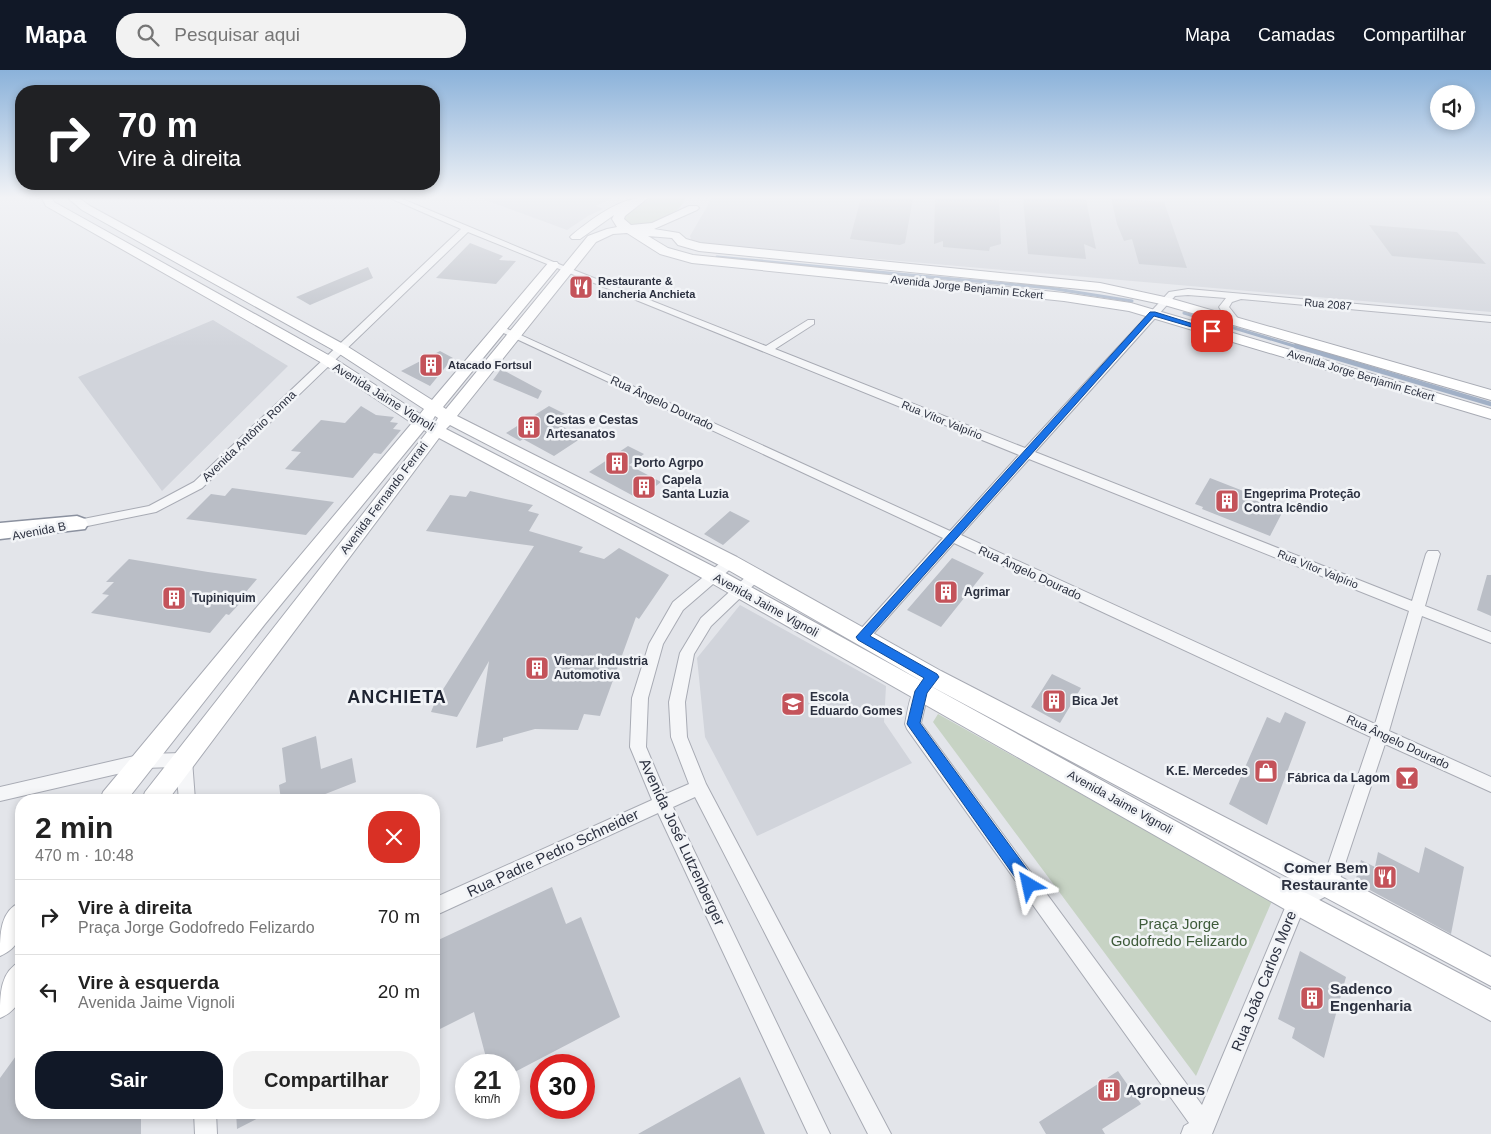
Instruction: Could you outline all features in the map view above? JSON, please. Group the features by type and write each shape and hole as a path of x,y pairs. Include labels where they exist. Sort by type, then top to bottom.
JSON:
{"highway":[{"path":"0,531 77,524"}],"street":[{"name":"Avenida Jaime Vignoli","path":"127,248 434,419 748,583 927,684 1297,902 1491,1006"},
{"name":"Avenida Jaime Vignoli","path":"158,248 340,348 434,419"},
{"name":"Avenida Antônio Ronna","path":"77,524 152,509 198,485 446,248"},
{"name":"Rua Vítor Valpírio","path":"520,248 556,261 566,270 1491,638"},
{"name":"Avenida Fernando Ferrari","path":"117,794 258,619 434,419 514,335 585,248"},
{"name":"Avenida Jorge Benjamin Eckert","path":"658,248 692,259 1064,296 1131,307 1491,414"},
{"name":"Avenida Jorge Benjamin Eckert","path":"706,248 1059,282 1100,287 1165,299 1491,395"},
{"name":"Avenida Fernando Ferrari","path":"158,794 288,624 482,350 556,261"},
{"name":"Rua 2087","path":"1165,299 1172,294 1188,292 1491,319"},
{"path":"1235,321 1226,313 1224,306 1229,300 1243,296"},
{"path":"862,637 1165,299"},
{"path":"767,350 812,322"},
{"name":"Rua Ângelo Dourado","path":"500,329 1491,785"},
{"path":"482,350 514,335"},
{"name":"Avenida B","path":"0,539 77,524"},
{"path":"1330,885 1380,734 1433,554"},
{"name":"Avenida José Lutzenberger","path":"721,568 678,606 656,644 640,698 638,747 662,803 819,1134"},
{"name":"Avenida Jaime Vignoli","path":"748,583 862,637 927,684 1330,885 1491,972"},
{"path":"748,583 706,622 687,653 677,702 680,737 700,787 880,1134"},
{"path":"258,619 288,624"},
{"path":"927,684 913,724 1198,1130"},
{"path":"0,794 143,761 184,760 187,794"},
{"name":"Rua Padre Pedro Schneider","path":"440,904 700,787"},
{"name":"Rua João Carlos More","path":"1198,1130 1297,902 1330,885"},
{"path":"0,942 15,923"},
{"path":"0,1003 15,983"},
{"path":"205,1119 206,1134"}],"shaded area":[{"path":"746,248 1491,248 1491,312"},
{"path":"213,320 288,366 162,491 78,377"},
{"name":"Escola Eduardo Gomes","path":"740,605 886,686 884,722 912,763 757,836 705,737 697,658"}],"green space":[{"name":"Praça Jorge Godofredo Felizardo","path":"938,714 1272,901 1196,1076 933,722"}],"building":[{"path":"465,248 482,248 503,256 499,260 516,261 496,284 436,278"},
{"path":"951,248 990,248 989,251"},
{"path":"1027,248 1084,248 1086,259 1028,254"},
{"path":"1134,248 1180,248 1187,268 1139,264"},
{"path":"1386,248 1471,248 1486,264 1392,256"},
{"path":"368,267 373,278 310,305 296,297"},
{"name":"Atacado Fortsul","path":"440,351 453,358 430,386 401,371"},
{"path":"501,369 542,391 538,399 493,380"},
{"path":"361,406 376,415 394,417 390,422 398,423 393,429 401,430 381,454 374,453 353,478 285,469 301,452 291,451 321,420 345,423"},
{"path":"549,406 565,414 552,421 583,437 554,456 523,439 520,441 506,433"},
{"path":"628,446 644,454 629,465 661,482 639,499 589,472"},
{"name":"Engeprima Proteção Contra Icêndio","path":"1210,478 1251,494 1249,498 1283,511 1270,536 1202,509 1203,507 1195,504"},
{"path":"232,488 334,502 306,535 186,519 211,494 225,496"},
{"name":"Viemar Industria Automotiva","path":"470,491 533,505 528,511 539,514 529,531 583,547 579,552 604,559 619,548 669,575 639,619 636,617 600,716 584,714 578,730 535,729 503,738 503,741 476,748 489,661 457,717 431,712 435,702 534,546 426,531 450,495 466,497"},
{"path":"730,511 750,521 723,545 704,534"},
{"name":"Agrimar","path":"952,558 984,573 941,627 907,610"},
{"name":"Tupiniquim","path":"129,559 257,579 239,600 242,601 229,615 226,614 210,633 91,613 109,595 102,594 114,582 106,582"},
{"path":"1487,575 1491,575 1491,616 1477,610"},
{"name":"Bica Jet","path":"1052,674 1081,688 1060,723 1031,707"},
{"name":"K.E. Mercedes","path":"1285,712 1306,722 1267,825 1229,804 1267,717 1280,723"},
{"path":"316,736 321,769 352,758 356,782 325,794 280,794 279,785 286,782 282,748"},
{"path":"1425,847 1464,867 1451,934 1355,882 1361,860 1375,867 1378,852 1419,873"},
{"path":"552,887 566,924 581,917 620,1017 549,1054 530,1054 530,1064 520,1069 520,1054 485,1054 474,1012 440,1029 440,939"},
{"name":"Sadenco Engenharia","path":"1300,951 1346,977 1324,1058 1292,1038 1295,1028 1278,1019"},
{"path":"15,1057 15,1119 141,1119 141,1134 0,1134 0,1078"},
{"name":"Agropneus","path":"1118,1071 1141,1104 1102,1129 1105,1134 1046,1134 1039,1122"},
{"path":"740,1077 765,1134 638,1134"},
{"path":"236,1119 256,1119 237,1129"}],"waterway":[{"path":"717,257 1050,288 1132,301"},
{"path":"1184,313 1301,348"},
{"path":"1296,346 1491,404"}],"place":[{"name":"Restaurante & lancheria Anchieta","path":"581,287"},
{"name":"Atacado Fortsul","path":"431,365"},
{"name":"Cestas e Cestas Artesanatos","path":"529,427"},
{"name":"Porto Agrpo","path":"617,463"},
{"name":"Capela Santa Luzia","path":"644,487"},
{"name":"Engeprima Proteção Contra Icêndio","path":"1227,501"},
{"name":"Agrimar","path":"946,592"},
{"name":"Tupiniquim","path":"174,598"},
{"name":"Viemar Industria Automotiva","path":"537,668"},
{"name":"Bica Jet","path":"1054,701"},
{"name":"Escola Eduardo Gomes","path":"793,704"},
{"name":"K.E. Mercedes","path":"1266,771"},
{"name":"Fábrica da Lagom","path":"1407,778"},
{"name":"Comer Bem Restaurante","path":"1385,877"},
{"name":"Sadenco Engenharia","path":"1312,998"},
{"name":"Agropneus","path":"1109,1090"}],"district":[{"name":"ANCHIETA","path":"397,697"}],"route":[{"path":"1029,885 913,724 921,691 933,677 862,637 1153,313 1212,331"}]}
